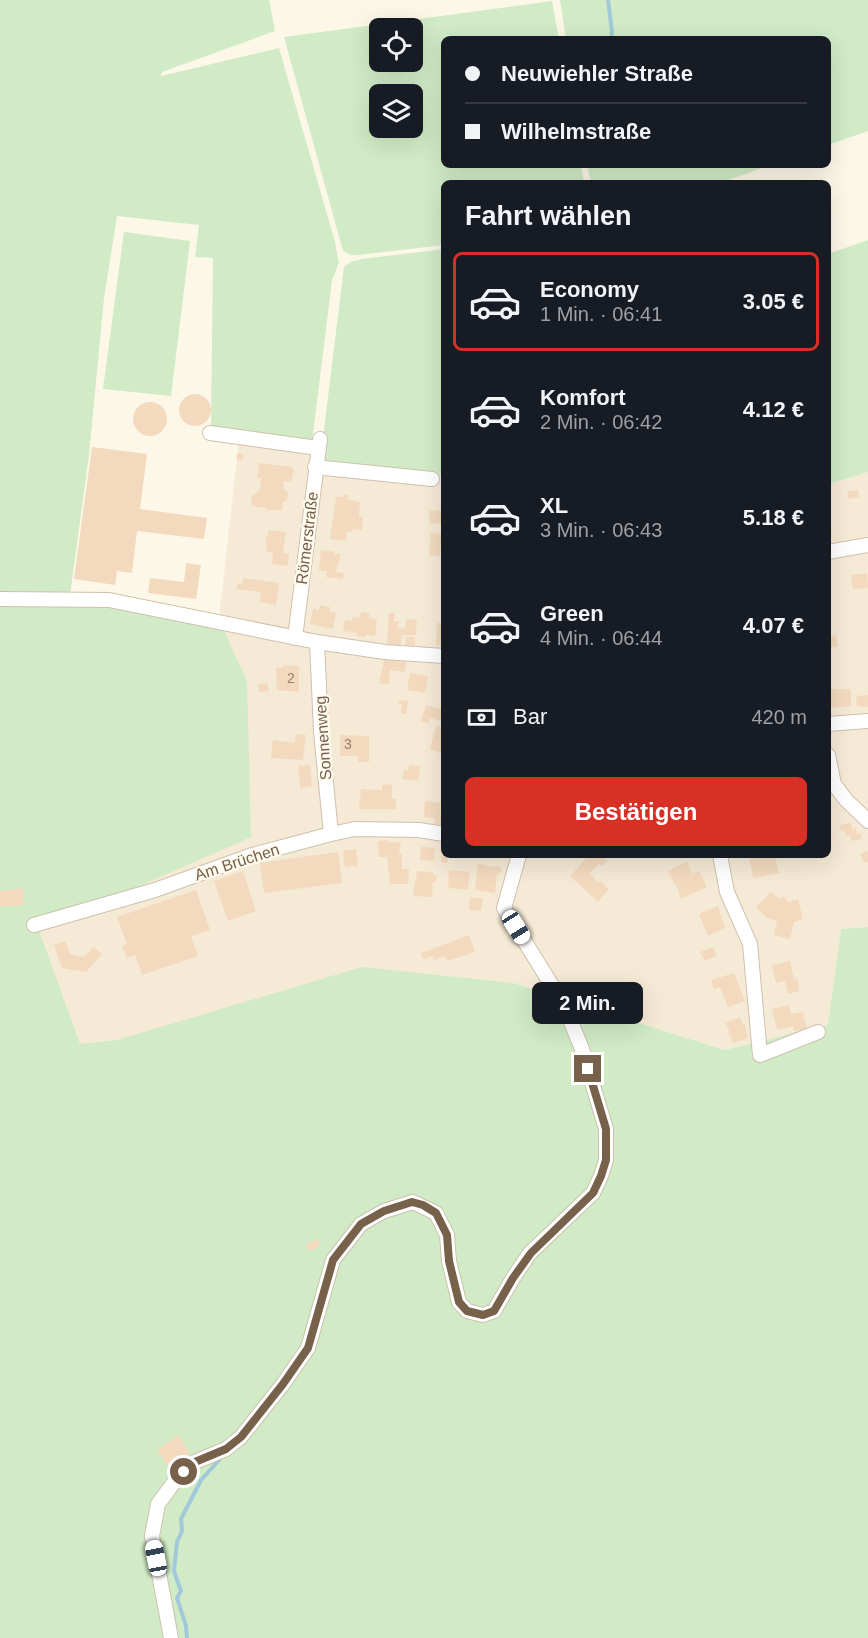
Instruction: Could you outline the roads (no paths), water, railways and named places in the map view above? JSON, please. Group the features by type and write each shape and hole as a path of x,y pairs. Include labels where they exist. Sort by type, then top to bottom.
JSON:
{"street":[{"name":"Römerstraße","path":"210,433 319,443 296,639"},
{"path":"315,467 432,479"},
{"path":"831,551 868,545"},
{"path":"0,599 109,600 296,639 385,652 441,656"},
{"name":"Sonnenweg","path":"317,642 321,732 331,834"},
{"path":"831,724 868,721"},
{"path":"831,784 868,821"},
{"name":"Am Brüchen","path":"34,925 155,890 252,855 331,834 355,829 420,830 441,834"},
{"path":"171,1638 152,1536 158,1504 174,1481 195,1462 226,1449 241,1437 283,1384 308,1348 333,1260 361,1224 384,1211 412,1202 423,1205 436,1213 447,1235 449,1261 459,1302 467,1311 483,1315 494,1311 531,1253 593,1193 601,1176 606,1160 606,1129 582,1049 564,1005 504,908 518,858"},
{"path":"721,858 727,892 750,944 760,1055 819,1032"}],"waterway":[{"path":"608,0 611,36"},
{"path":"187,1638 186,1626 177,1598 181,1591 174,1571 177,1542 182,1531 181,1519 201,1480 221,1458"}]}
